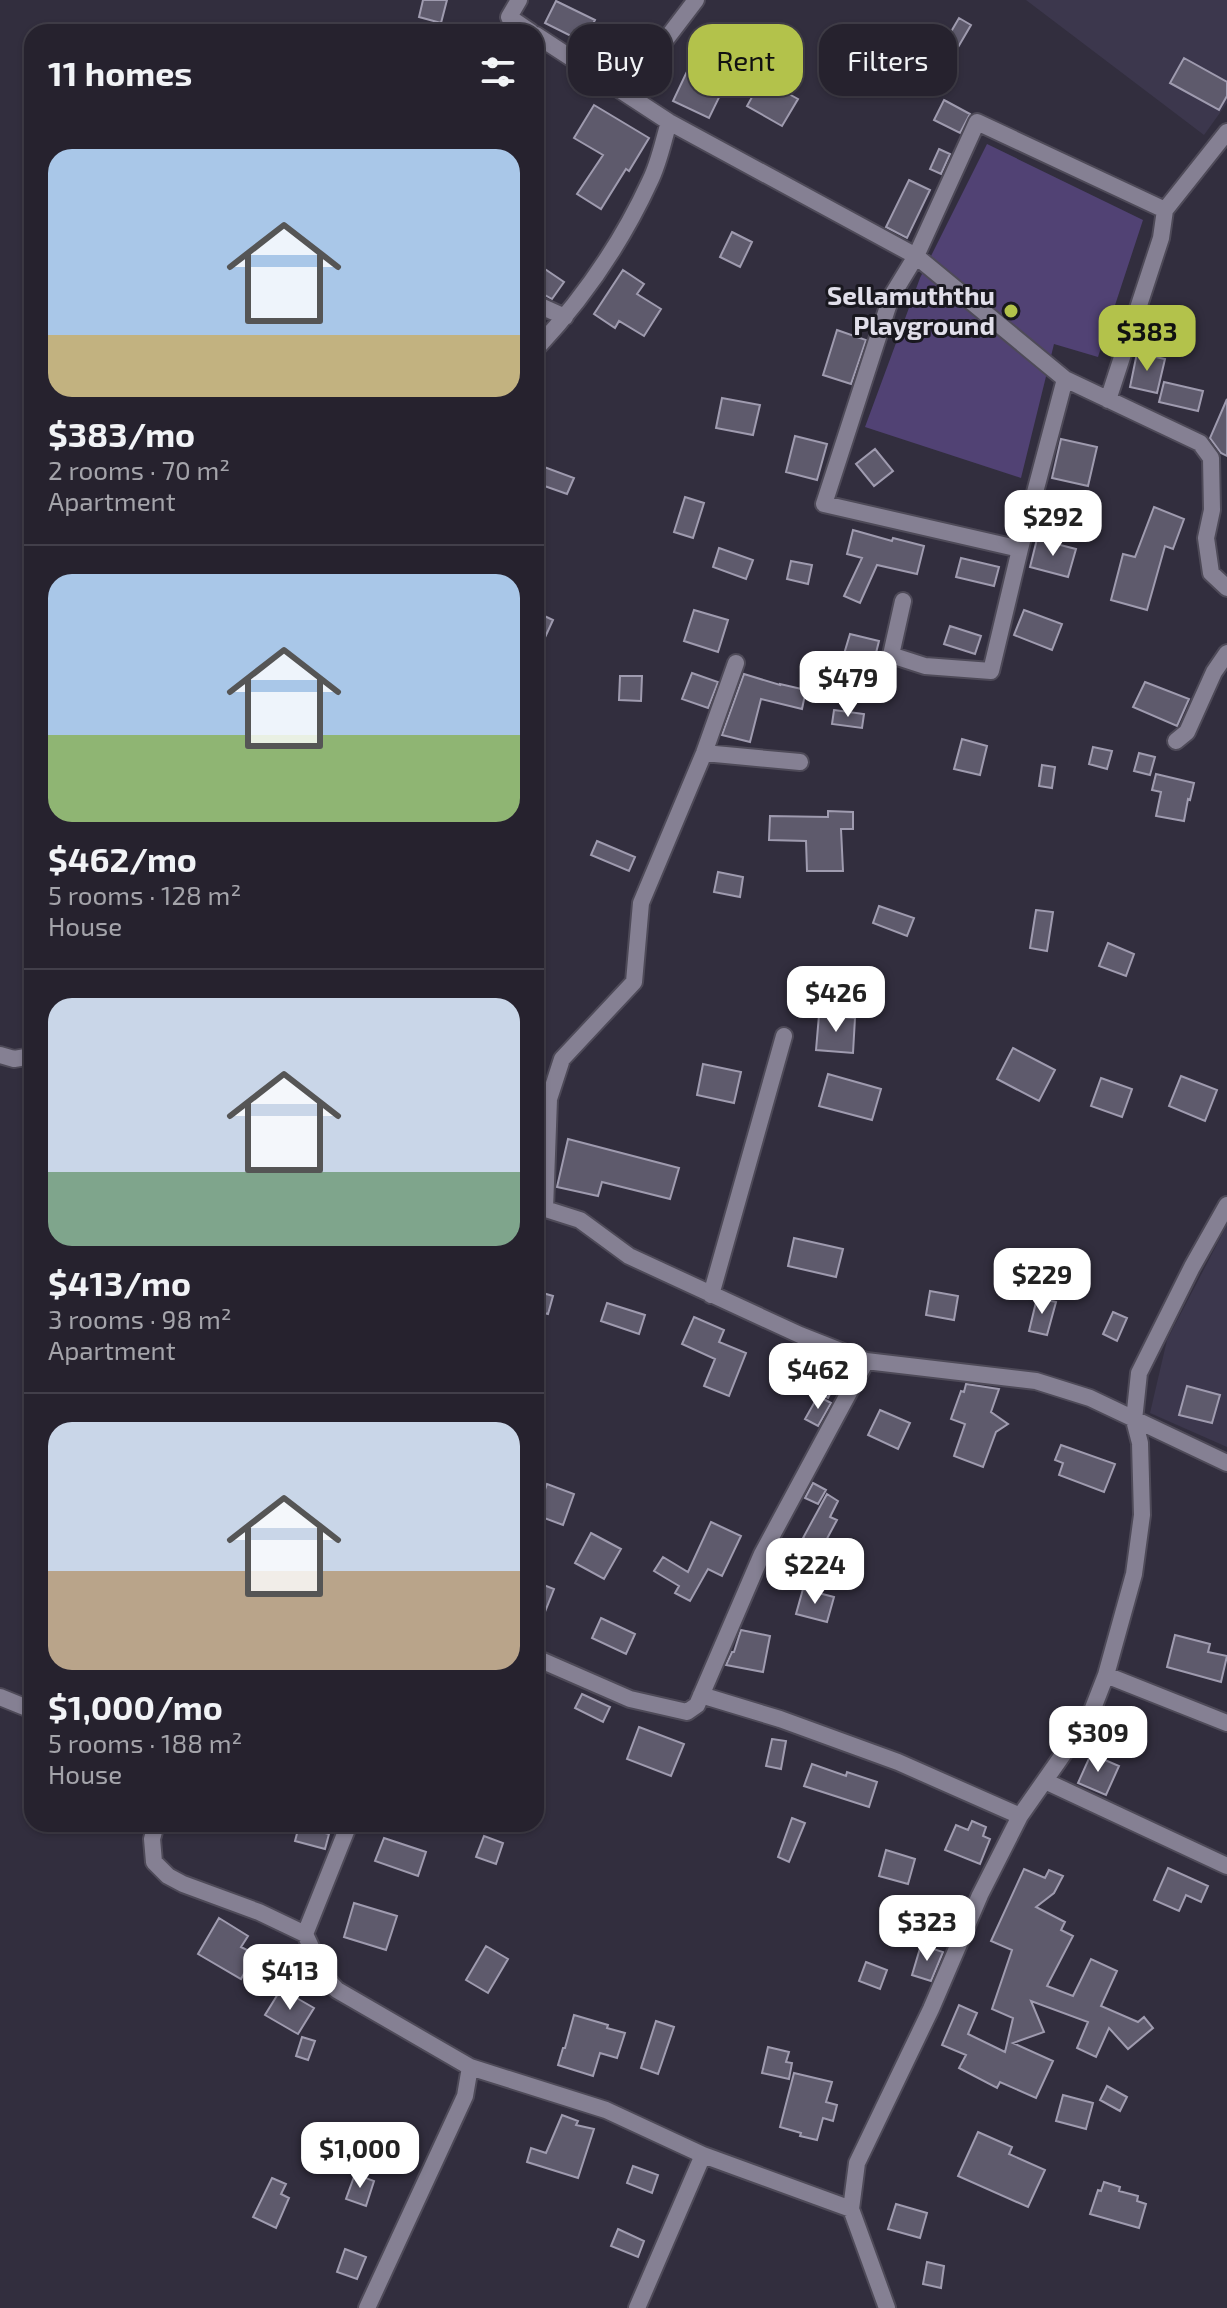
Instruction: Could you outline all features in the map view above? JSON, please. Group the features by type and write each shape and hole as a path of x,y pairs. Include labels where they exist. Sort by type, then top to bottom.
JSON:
{"street":[{"path":"519,0 509,17 519,24"},
{"path":"672,31 696,0"},
{"path":"544,40 568,56"},
{"path":"630,96 669,122 916,256 1065,379 1200,443 1211,458 1212,510 1206,538 1211,573 1227,588"},
{"path":"544,340 565,317 618,241 651,179 669,122"},
{"path":"1020,549 824,504 891,297 916,256 977,122 1165,210"},
{"path":"1108,400 1161,238 1165,210 1227,132"},
{"path":"544,308 565,317"},
{"path":"903,601 891,655 925,666 991,671 1065,379"},
{"path":"1176,741 1187,732 1214,672 1227,653"},
{"path":"544,1166 549,1099 562,1059 634,982 641,903 704,753 736,663"},
{"path":"704,753 800,762"},
{"path":"711,1295 784,1036"},
{"path":"0,1055 14,1059 24,1057"},
{"path":"887,2308 851,2209 857,2163 931,2009 980,1895 1020,1816 1090,1716 1106,1675 1134,1574 1142,1515 1140,1443 1134,1420 1139,1373 1227,1205"},
{"path":"544,1208 580,1220 629,1256 711,1295 866,1361 1036,1381 1090,1398 1227,1463"},
{"path":"544,1661 630,1699 687,1712 697,1705 762,1554 866,1361"},
{"path":"1106,1675 1227,1723"},
{"path":"701,1695 780,1719 898,1762 1020,1816"},
{"path":"0,1697 24,1707"},
{"path":"1045,1781 1227,1866"},
{"path":"154,1832 154,1862 168,1876 305,1934 325,1977 337,1990 470,2067 606,2110 703,2155 851,2209"},
{"path":"305,1934 346,1832"},
{"path":"367,2308 465,2096 470,2067"},
{"path":"637,2308 703,2155"}],"shaded area":[{"path":"1026,0 1227,0 1227,103 1204,135"},
{"name":"Sellamuththu Playground","path":"987,144 1143,220 1098,357 1054,344 1021,478 865,427 920,278"},
{"path":"1227,1225 1227,1447 1150,1413 1167,1340"}],"building":[{"path":"423,0 447,0 441,23 419,17"},
{"path":"556,1 595,20 593,24 568,24 568,34 545,23"},
{"path":"959,18 971,25 957,49 957,24"},
{"path":"1184,58 1227,82 1227,96 1219,110 1170,83"},
{"path":"688,69 688,96 720,96 709,118 673,101"},
{"path":"753,96 793,96 798,99 782,126 747,106"},
{"path":"944,100 970,114 960,133 934,120"},
{"path":"594,105 649,138 601,209 577,194 603,155 574,138"},
{"path":"939,149 950,154 941,174 930,169"},
{"path":"909,180 930,190 907,238 886,227"},
{"path":"732,232 752,242 740,267 720,257"},
{"path":"544,268 564,282 552,299 544,294"},
{"path":"623,270 644,284 637,294 661,309 644,336 619,321 615,328 594,314"},
{"path":"837,330 866,340 851,384 823,375"},
{"path":"1137,353 1165,359 1157,393 1130,387"},
{"path":"1164,382 1203,391 1198,411 1159,402"},
{"path":"722,398 760,405 753,435 716,428"},
{"path":"1227,399 1227,456 1210,438"},
{"path":"795,436 827,444 817,480 786,472"},
{"path":"1061,439 1097,447 1088,486 1052,478"},
{"path":"875,449 893,471 874,486 856,464"},
{"path":"544,467 574,478 567,494 544,486"},
{"path":"685,497 704,503 693,538 674,532"},
{"path":"1154,507 1184,519 1173,549 1165,546 1147,610 1111,600 1123,554 1135,557"},
{"path":"853,530 924,546 917,574 877,565 860,603 844,596 862,558 847,554"},
{"path":"1037,539 1076,549 1068,577 1030,567"},
{"path":"719,548 753,560 746,579 713,567"},
{"path":"961,558 999,567 994,586 956,577"},
{"path":"791,561 812,565 808,584 787,579"},
{"path":"694,610 728,620 718,652 684,641"},
{"path":"1024,610 1062,624 1052,650 1014,635"},
{"path":"544,616 553,620 544,640"},
{"path":"950,626 981,636 975,654 944,644"},
{"path":"850,634 879,641 874,661 844,654"},
{"path":"692,673 718,682 708,708 682,699"},
{"path":"744,674 806,690 802,709 761,699 750,742 722,735"},
{"path":"620,676 642,676 641,701 619,700"},
{"path":"1145,682 1189,699 1177,726 1133,707"},
{"path":"834,710 864,714 862,728 832,724"},
{"path":"962,739 987,746 980,775 954,769"},
{"path":"1093,747 1112,751 1107,769 1089,764"},
{"path":"1139,753 1155,757 1150,775 1134,771"},
{"path":"1042,765 1055,767 1052,788 1039,786"},
{"path":"1156,774 1194,783 1184,821 1156,816 1161,792 1152,790"},
{"path":"828,811 853,812 853,829 841,829 843,871 807,871 806,841 769,840 770,816 828,817"},
{"path":"597,841 635,857 629,871 591,855"},
{"path":"718,872 743,877 740,897 714,892"},
{"path":"879,906 914,918 907,936 873,923"},
{"path":"1036,910 1053,912 1047,951 1030,948"},
{"path":"1108,943 1134,954 1126,976 1099,966"},
{"path":"819,1015 855,1018 853,1053 816,1050"},
{"path":"1013,1048 1055,1070 1039,1101 997,1079"},
{"path":"703,1064 741,1072 734,1103 697,1095"},
{"path":"828,1074 881,1089 872,1120 819,1106"},
{"path":"1181,1076 1217,1090 1205,1121 1169,1106"},
{"path":"1101,1078 1132,1089 1122,1117 1091,1106"},
{"path":"568,1139 679,1168 670,1199 602,1182 598,1196 557,1187"},
{"path":"794,1238 843,1249 836,1277 788,1266"},
{"path":"930,1291 958,1296 954,1320 926,1315"},
{"path":"544,1293 553,1296 548,1314 544,1313"},
{"path":"1037,1298 1056,1302 1047,1335 1029,1331"},
{"path":"607,1303 645,1315 639,1334 601,1321"},
{"path":"1113,1312 1127,1318 1117,1341 1103,1334"},
{"path":"694,1317 724,1330 719,1342 746,1353 729,1396 704,1386 715,1359 682,1344"},
{"path":"800,1352 841,1372 828,1398 787,1377"},
{"path":"966,1384 999,1389 991,1412 1008,1424 996,1432 983,1467 954,1456 965,1424 951,1419"},
{"path":"1187,1386 1220,1395 1212,1423 1179,1415"},
{"path":"818,1396 831,1403 818,1426 805,1419"},
{"path":"880,1410 910,1423 898,1449 868,1435"},
{"path":"1061,1445 1115,1464 1104,1492 1059,1475 1063,1463 1055,1460"},
{"path":"813,1483 826,1490 818,1504 805,1498"},
{"path":"547,1484 574,1494 563,1525 544,1518"},
{"path":"827,1494 838,1501 830,1517 837,1520 822,1548 803,1538"},
{"path":"711,1522 741,1536 722,1576 708,1569 690,1601 675,1593 679,1586 654,1571 663,1557 688,1572"},
{"path":"591,1533 621,1549 604,1579 575,1563"},
{"path":"544,1585 554,1589 544,1614"},
{"path":"803,1589 834,1597 827,1622 796,1614"},
{"path":"601,1618 635,1634 626,1654 592,1638"},
{"path":"741,1630 770,1636 763,1672 726,1665"},
{"path":"1175,1635 1210,1644 1208,1652 1227,1656 1221,1682 1167,1667"},
{"path":"582,1694 610,1707 603,1722 575,1708"},
{"path":"639,1727 684,1744 671,1776 627,1759"},
{"path":"772,1739 786,1741 781,1769 766,1766"},
{"path":"1091,1754 1119,1766 1106,1795 1078,1783"},
{"path":"812,1764 846,1776 847,1772 877,1782 869,1807 804,1786"},
{"path":"792,1818 805,1823 789,1862 778,1857"},
{"path":"972,1821 986,1827 983,1836 990,1839 980,1864 945,1850 956,1825 968,1830"},
{"path":"297,1832 329,1834 325,1849 295,1841"},
{"path":"484,1836 503,1843 496,1864 476,1857"},
{"path":"384,1838 426,1852 418,1876 375,1861"},
{"path":"886,1850 915,1859 908,1884 879,1876"},
{"path":"1168,1868 1208,1886 1201,1902 1186,1895 1179,1911 1154,1900"},
{"path":"1024,1869 1045,1878 1049,1870 1063,1876 1054,1893 1036,1907 1065,1922 1061,1930 1073,1936 1047,1986 1073,1996 1091,1959 1117,1971 1101,2006 1138,2022 1144,2017 1153,2028 1128,2049 1109,2028 1096,2057 1077,2048 1088,2022 1031,2001 1044,2032 1013,2043 1053,2061 1036,2098 1000,2082 997,2088 959,2068 966,2055 942,2045 959,2005 977,2013 968,2034 1005,2052 1013,2018 992,2009 1012,1950 991,1941"},
{"path":"354,1903 397,1916 386,1950 344,1937"},
{"path":"219,1918 248,1936 241,1947 255,1954 241,1979 198,1954"},
{"path":"921,1945 943,1952 931,1981 912,1975"},
{"path":"486,1946 508,1959 488,1993 466,1980"},
{"path":"866,1962 887,1970 880,1989 859,1981"},
{"path":"281,1989 314,2008 298,2034 265,2015"},
{"path":"574,2015 625,2033 617,2058 600,2053 593,2076 558,2065"},
{"path":"656,2021 674,2027 658,2074 641,2068"},
{"path":"302,2037 315,2041 308,2060 296,2056"},
{"path":"768,2047 789,2052 786,2062 792,2063 789,2079 762,2073"},
{"path":"794,2073 832,2082 826,2102 837,2105 833,2121 823,2118 817,2140 780,2127"},
{"path":"1107,2086 1127,2097 1120,2111 1100,2100"},
{"path":"1063,2095 1093,2103 1086,2129 1056,2121"},
{"path":"562,2115 578,2121 576,2125 594,2129 578,2178 527,2162 531,2148 546,2153"},
{"path":"978,2132 1012,2147 1009,2154 1045,2170 1028,2207 958,2176"},
{"path":"633,2166 658,2175 652,2193 627,2183"},
{"path":"355,2174 374,2181 366,2206 346,2199"},
{"path":"272,2178 286,2184 281,2194 289,2198 276,2228 253,2217"},
{"path":"1104,2182 1120,2187 1119,2191 1138,2196 1137,2201 1146,2204 1139,2228 1090,2214"},
{"path":"896,2204 927,2213 920,2238 888,2229"},
{"path":"618,2229 644,2241 638,2257 611,2246"},
{"path":"345,2249 366,2257 357,2279 337,2272"},
{"path":"927,2262 944,2266 941,2288 923,2284"}],"place":[{"name":"Sellamuththu Playground","path":"1011,311"}]}
